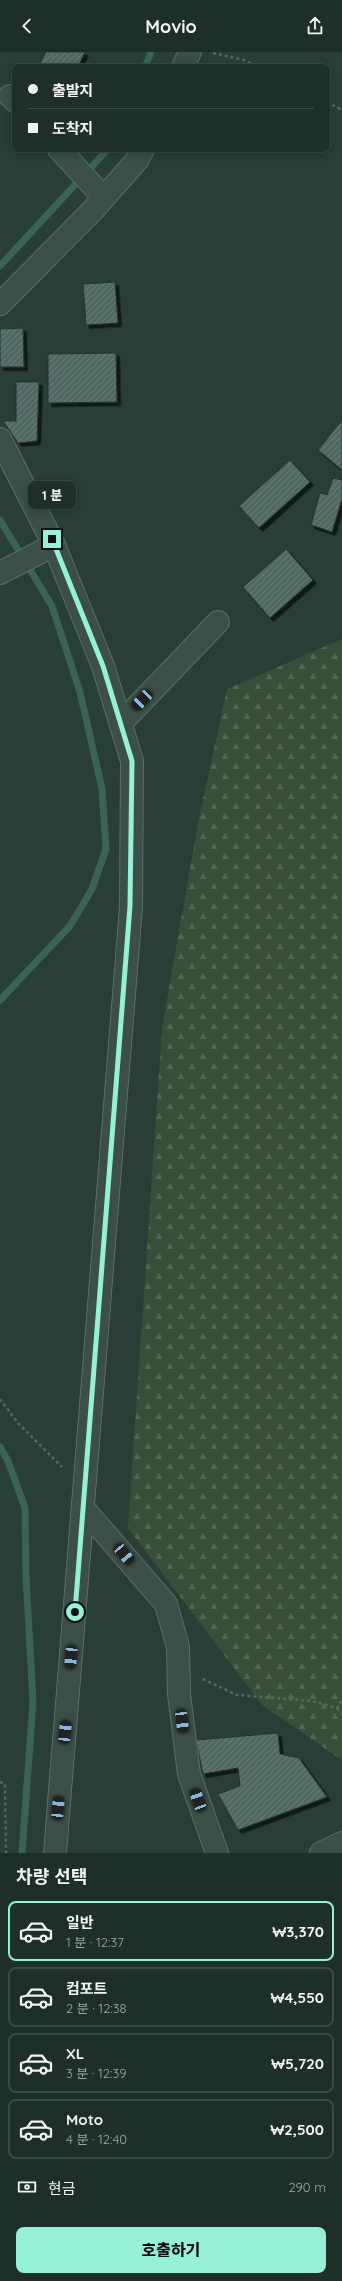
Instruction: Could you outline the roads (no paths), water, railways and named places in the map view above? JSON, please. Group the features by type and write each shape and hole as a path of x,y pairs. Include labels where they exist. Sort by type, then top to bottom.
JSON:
{"street":[{"path":"184,64 190,52"},
{"path":"62,152 90,183"},
{"path":"0,304 90,183 138,159 142,152"},
{"path":"0,439 54,545 103,666 132,761 130,906 55,1853"},
{"path":"16,564 54,545"},
{"path":"120,722 218,622"},
{"path":"84,1499 166,1604 178,1647 179,1694 189,1774 217,1853"},
{"path":"321,1853 342,1843"}],"waterway":[{"path":"146,64 151,52"},
{"path":"0,266 105,152"},
{"path":"0,520 52,606 80,692 102,789 106,849 92,889 70,926 0,1000"},
{"path":"0,1447 8,1461 25,1508 26,1577 33,1702 22,1853"}]}
